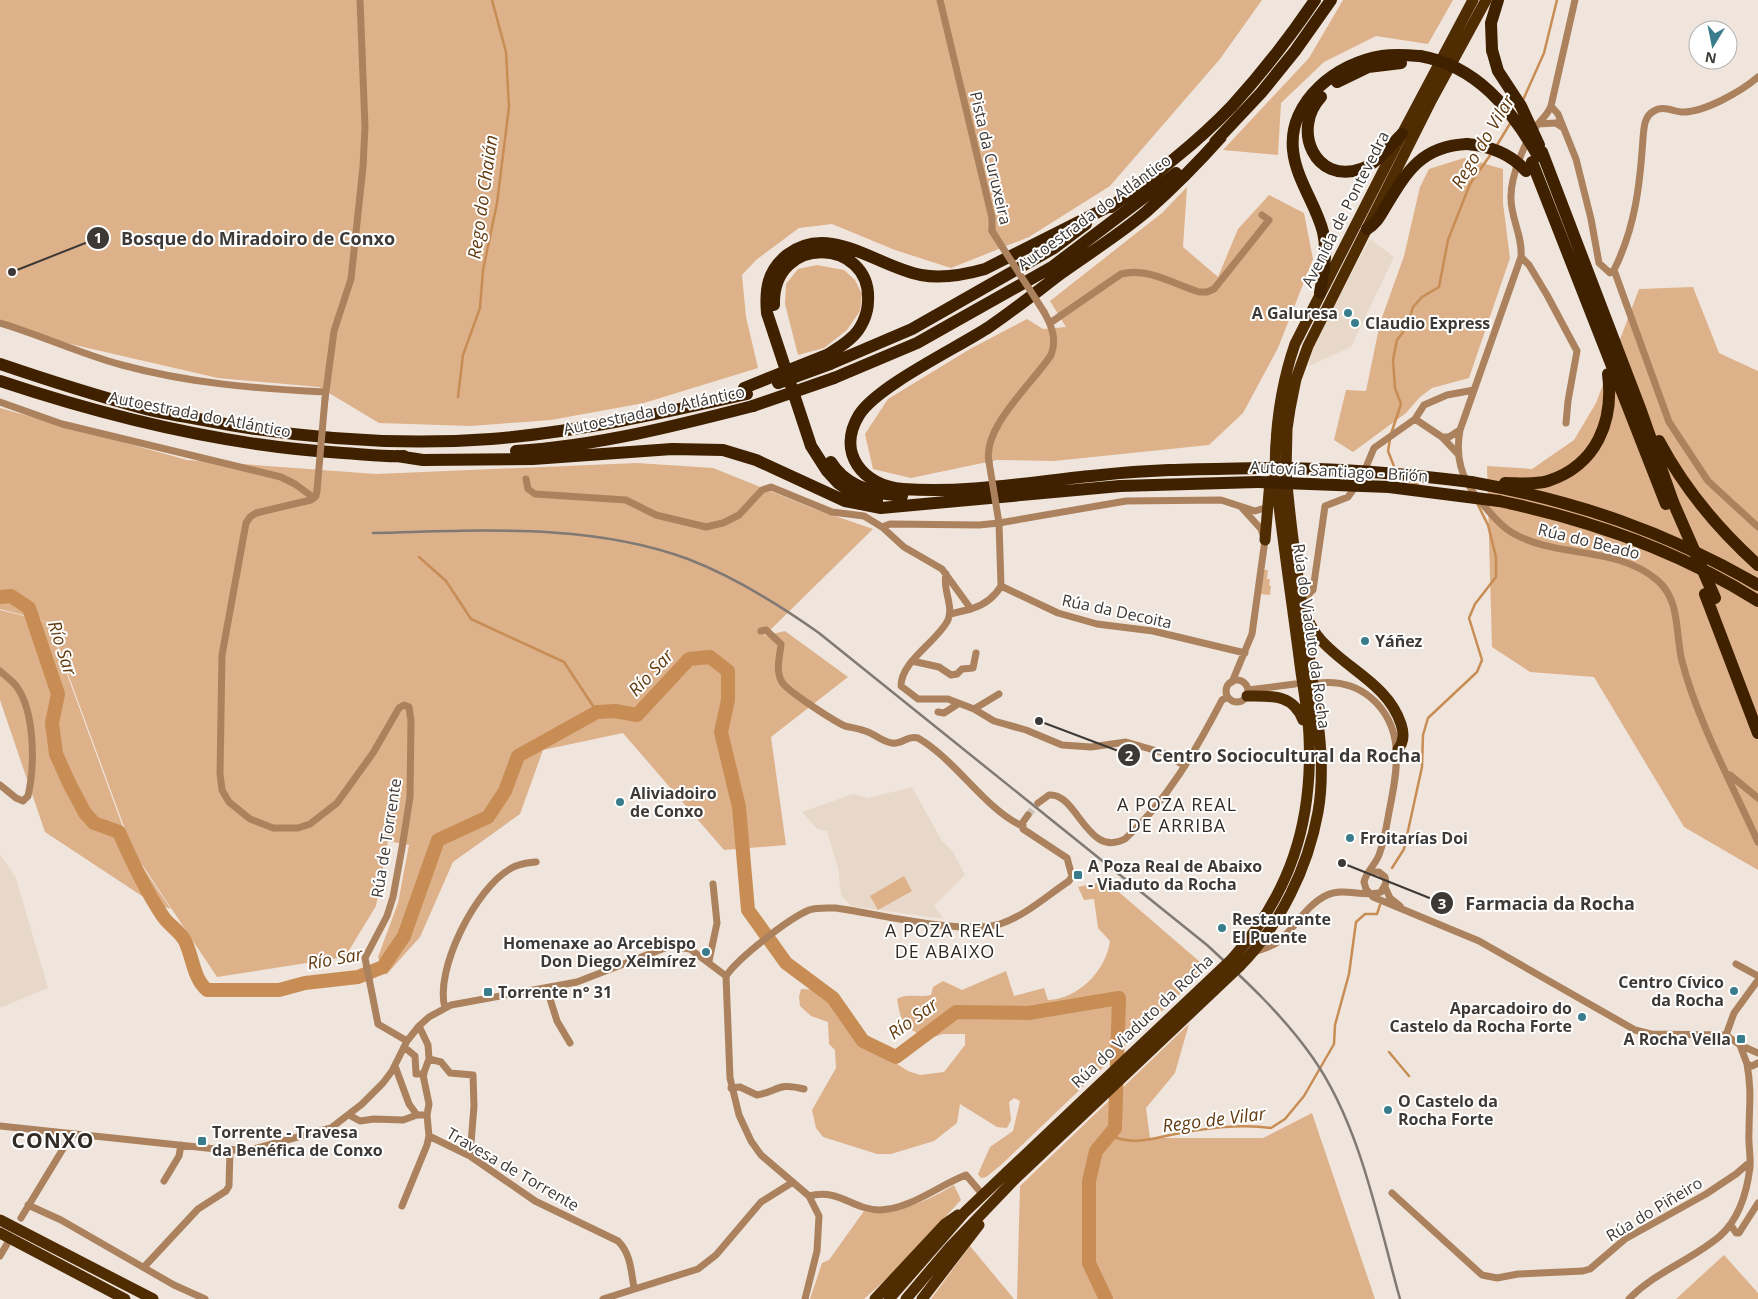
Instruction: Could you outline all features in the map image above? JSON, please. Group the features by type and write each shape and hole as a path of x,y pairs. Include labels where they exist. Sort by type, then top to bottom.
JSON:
{"highway":[{"name":"Autoestrada do Atlántico","path":"0,364 144,409 242,428 328,438 447,441 492,439 562,431 653,416 746,391 912,329 1054,248 1202,135 1232,105 1284,44 1315,0"},
{"name":"Autoestrada do Atlántico","path":"0,381 67,403 126,419 240,442 310,451 397,456 530,450 567,446 668,427 753,406 834,378 917,343 1052,267 1138,204 1221,137 1295,51 1331,0"},
{"name":"Avenida de Pontevedra","path":"1280,473 1275,450 1283,379 1294,344 1473,0"},
{"name":"Avenida de Pontevedra","path":"1280,473 1296,379 1323,313 1432,99 1486,0"},
{"path":"1498,0 1491,23 1492,50 1498,71 1531,124 1535,160 1550,209 1606,354 1758,712"},
{"path":"1320,293 1325,245 1320,222 1296,165 1293,149 1296,121 1301,110 1318,87 1350,66 1381,56 1419,60 1446,70 1480,92 1505,116 1535,160 1564,211 1641,411 1670,503"},
{"path":"1402,134 1380,156 1363,169 1338,171 1326,166 1312,150 1306,132 1307,120 1314,105 1337,82 1368,67 1419,60"},
{"path":"976,488 912,490 876,483 864,475 857,466 853,454 851,441 854,426 860,414 885,390 989,326 1144,213 1196,165 1221,137"},
{"path":"1367,228 1376,224 1402,178 1420,159 1441,148 1467,144 1490,147 1501,152 1535,160"},
{"path":"899,506 851,492 827,471 812,446 767,313 765,293 768,278 775,267 793,251 802,246 818,242 834,243 899,269 920,275 940,277 963,276 985,269 1116,202"},
{"path":"830,359 852,337 868,313 869,288 858,270 849,260 834,253 815,252 803,254 792,261 782,273 773,294 774,314 820,443 832,465 859,487 875,494 905,496 955,492 976,488"},
{"path":"1489,484 1547,481 1583,460 1604,429 1610,411 1606,354"},
{"path":"1641,411 1669,460 1695,497 1715,522 1758,564"},
{"name":"Autovía Santiago - Brión","path":"397,456 423,460 533,459 672,449 723,450 756,460 845,502 881,508 1120,486 1258,482 1389,487 1498,500 1569,517 1642,542 1716,576 1758,601"},
{"path":"1265,540 1270,460 1275,450"},
{"name":"Autovía Santiago - Brión","path":"976,488 1114,473 1259,468 1353,470 1408,474 1489,484 1557,500 1634,524 1670,539 1758,585"},
{"name":"Rúa do Viaduto da Rocha","path":"1236,962 1253,953 1282,909 1303,866 1318,811 1320,738 1303,606 1280,473"},
{"name":"Rúa do Viaduto da Rocha","path":"889,1299 964,1212 983,1195 1011,1176 1236,962 1277,897 1301,837 1308,797 1309,735 1280,473"},
{"path":"1710,596 1758,733"},
{"path":"1303,606 1319,638 1372,683 1392,704 1403,731 1401,746 1398,749"},
{"path":"1247,693 1275,696 1292,702 1300,712 1309,735"},
{"name":"Rúa do Viaduto da Rocha","path":"906,1299 950,1247 999,1194 1011,1176"},
{"path":"922,1299 999,1194"},
{"path":"875,1299 945,1224 964,1212"},
{"path":"1,1220 153,1299"},
{"path":"0,1233 125,1299"}],"street":[{"path":"0,402 62,424 281,477 314,498 317,490 325,396 334,331 351,278 363,167 365,127 360,0"},
{"name":"Pista da Curuxeira","path":"940,0 992,218 992,231 1050,322 1054,348 1051,355 992,435 987,451 999,523 1001,586"},
{"path":"1566,423 1577,350 1538,280 1521,257 1521,247 1511,193 1520,158 1538,124 1545,117 1551,106 1575,0"},
{"path":"1551,106 1564,129 1581,178 1599,263 1610,273 1614,270 1627,244 1642,165 1644,125 1648,116 1662,108 1688,111 1734,95 1758,77"},
{"path":"1538,124 1556,123 1564,129"},
{"path":"1050,322 1121,274 1128,272 1147,273 1199,292 1207,292 1214,289 1269,220 1262,215"},
{"name":"Rúa do Beado","path":"1521,257 1460,430 1459,465 1475,495 1510,531 1544,545 1627,563 1642,569 1663,585 1674,606 1681,661 1710,737 1758,842"},
{"path":"1614,270 1669,422 1708,481 1758,527"},
{"path":"0,323 80,352 155,374 204,382 325,396"},
{"path":"1303,606 1313,590 1325,506 1348,496 1361,479 1374,448 1415,419 1420,409 1431,400 1474,390"},
{"path":"1415,419 1442,437 1458,454"},
{"path":"1442,437 1448,437 1460,430"},
{"path":"526,479 528,489 535,494 626,500 656,515 706,527 723,523 739,515 762,490 771,487 832,512 864,516 882,526 904,548 942,569 971,609"},
{"name":"Rúa de Torrente","path":"314,498 256,513 246,523 222,655 222,790 228,802 250,819 273,828 285,829 310,824 337,803 373,753 399,708 407,706 411,721 410,797 406,823 393,897 386,916 366,953 367,968 371,980 378,1024 406,1044"},
{"path":"882,526 890,524 979,525 999,523 1126,501 1221,500 1255,510 1263,510 1268,506"},
{"path":"1238,505 1261,529 1265,540 1252,634 1232,682 1226,690 1228,697 1238,702 1247,693 1295,684"},
{"path":"946,574 944,581 950,614 942,630 912,661 902,678 901,686 918,699 948,699 974,709 994,721 1026,730 1062,745 1091,746 1126,742 1164,753 1185,766"},
{"path":"950,614 982,606 1001,586"},
{"name":"Rúa da Decoita","path":"1001,586 1058,613 1097,624 1153,631 1245,653"},
{"path":"761,631 766,630 781,644 778,668 780,680 788,691 803,698 844,725 868,732 890,743 896,744 910,737 918,738 962,774 1004,814 1022,826 1029,834 1067,858 1072,876 1064,884 1008,921 993,926 963,927 823,908 804,913 751,950 735,963 726,976 731,1088 738,1115 751,1141 771,1165 809,1196 820,1223 816,1255 805,1299"},
{"path":"912,661 939,667 950,675 957,674 962,669 973,668 976,653"},
{"path":"0,670 16,686 23,698 28,715 33,775 28,796 23,801 16,798 0,785"},
{"path":"1232,682 1241,681 1247,693"},
{"path":"1319,683 1349,685 1373,699 1390,721 1398,749 1395,782 1380,854 1364,882 1369,892 1377,899 1479,941 1642,1032 1726,1035 1740,1045 1756,1051"},
{"path":"974,709 999,694"},
{"path":"1038,803 1049,795 1058,796 1096,837 1109,842 1122,841 1145,818 1185,766 1200,743 1222,700 1228,697"},
{"path":"938,712 944,713 958,704"},
{"path":"1727,773 1758,798"},
{"path":"1022,826 1028,815"},
{"path":"1380,854 1382,874 1386,880 1386,887 1393,901 1409,912"},
{"path":"445,1008 443,985 453,949 466,920 502,874 518,865 536,862"},
{"path":"1370,872 1376,871 1382,874"},
{"path":"709,961 716,923 712,884"},
{"path":"1253,953 1277,943 1309,909 1326,895 1341,892 1378,893 1386,887"},
{"path":"0,1126 230,1150 250,1150 320,1133 331,1128 349,1115 379,1088 395,1066 406,1044 420,1026 445,1008 466,1001 547,989 586,980 670,946 690,949 709,961 726,976"},
{"path":"1736,964 1757,981 1758,994"},
{"path":"1726,1035 1734,1013 1757,981"},
{"path":"547,989 557,1021 570,1043"},
{"path":"402,1206 429,1136 427,1115 429,1104 424,1074 429,1059 428,1045 420,1026"},
{"path":"406,1044 415,1056 416,1074 424,1074"},
{"path":"1629,1299 1645,1284 1684,1262 1731,1225 1744,1194 1750,1162 1749,1131 1752,1098 1749,1077 1755,1065 1744,1057 1740,1045"},
{"path":"1744,1057 1746,1053 1756,1051"},
{"path":"429,1059 442,1062 450,1073 473,1075 474,1106 470,1156"},
{"path":"395,1066 409,1104 417,1115"},
{"path":"731,1088 740,1087 757,1095 779,1086 804,1089"},
{"path":"349,1115 360,1121 374,1119 404,1120 417,1115 427,1115"},
{"path":"21,1218 72,1134"},
{"name":"Travesa de Torrente","path":"429,1136 470,1156 535,1201 618,1241 624,1247 628,1257 634,1288"},
{"path":"164,1181 178,1156 181,1145"},
{"path":"144,1267 198,1208 226,1191 229,1186 230,1150"},
{"name":"Rúa do Piñeiro","path":"1392,1193 1482,1275 1497,1278 1518,1274 1583,1272 1596,1266 1625,1239 1706,1194 1750,1162"},
{"path":"809,1196 827,1193 870,1209 887,1209 928,1194 966,1175 983,1195"},
{"path":"603,1299 704,1266 716,1255 761,1202 793,1182"},
{"path":"1731,1225 1736,1233 1742,1231 1758,1203"},
{"path":"28,1205 61,1220 174,1285 206,1299"},
{"path":"0,1256 7,1244"}],"shaded area":[{"path":"0,0 1262,0 1220,59 1110,186 1029,237 951,268 895,250 832,224 799,228 756,260 742,275 746,317 758,368 644,403 551,420 471,426 379,423 319,387 218,378 53,340 0,320"},
{"path":"1343,0 1453,0 1428,44 1376,36 1324,62 1281,103 1278,155 1223,150 1309,58"},
{"path":"1464,158 1503,169 1503,203 1510,258 1469,378 1432,388 1420,397 1406,413 1353,452 1334,440 1346,390 1366,391 1380,323 1404,256 1420,187 1429,169"},
{"path":"1187,187 1183,247 1218,277 1238,229 1269,195 1304,213 1313,259 1278,348 1243,413 1209,445 1054,461 997,460 911,478 873,469 865,434 888,399 970,349 1027,319 1043,329 1066,327 1050,301 1162,213"},
{"name":"A Galuresa","path":"1370,239 1394,257 1351,347 1309,366 1313,344"},
{"path":"817,265 844,270 855,280 862,294 860,311 847,330 824,348 798,355 785,304 786,284 798,269"},
{"path":"1693,287 1719,353 1758,371 1758,870 1684,827 1594,677 1530,672 1492,647 1487,466 1532,469 1574,440 1596,403 1639,289"},
{"path":"0,408 187,460 376,474 637,463 713,468 812,508 873,529 764,636 785,631 848,677 771,737 786,845 724,850 623,733 543,750 520,814 453,862 420,937 386,975 378,957 398,903 409,845 388,841 376,906 345,957 217,977 133,851 49,622 0,609"},
{"path":"1264,570 1268,570 1267,579 1270,579 1269,585 1271,586 1270,595 1260,594"},
{"path":"0,610 48,622 132,852 171,909 151,902 45,832 0,700"},
{"path":"912,787 942,841 952,850 965,875 934,906 944,919 851,906 841,895 838,868 827,831 817,829 802,812 853,794 868,798"},
{"path":"0,854 16,878 48,988 0,1008"},
{"path":"904,876 912,891 878,910 870,896"},
{"path":"1106,881 1207,968 1001,1165 986,1177 981,1178 978,1174 990,1147 1013,1131 1020,1101 1014,1098 1009,1102 1011,1120 1007,1128 997,1127 960,1104 957,1123 934,1141 891,1154 877,1154 823,1137 816,1128 812,1110 836,1068 835,1050 829,1044 828,1022 811,1016 800,1006 799,997 801,989 820,990 833,1002 861,1041 908,1071 920,1075 944,1072 965,1045 965,1034 943,1034 927,1039 905,1024 897,999 905,996 931,995 933,987 943,981 962,990 1006,971 1014,996 1044,988 1048,1000 1070,995 1080,989 1097,973 1103,963 1110,941 1098,928 1094,899 1084,900 1078,887"},
{"path":"1189,1024 1175,1073 1146,1108 1150,1138 1263,1138 1312,1113 1375,1299 1017,1299 1020,1186"},
{"path":"954,1185 961,1200 893,1273 864,1299 810,1299 822,1263 829,1260 864,1211 885,1213 897,1210 923,1201"},
{"path":"970,1246 1014,1299 931,1299"},
{"path":"1724,1255 1758,1293 1758,1299 1676,1299"}],"waterway":[{"name":"Rego do Chaián","path":"458,397 463,355 480,308 483,270 497,203 509,107 506,52 492,0"},
{"name":"Rego do Vilar","path":"1523,100 1544,53 1557,0"},
{"name":"Rego do Vilar","path":"1497,145 1511,122"},
{"name":"Rego do Vilar","path":"1391,434 1401,404 1395,388 1393,360 1397,340 1407,327 1413,307 1422,297 1439,287 1448,240 1470,184 1491,154"},
{"name":"Rego do Vilar","path":"1390,439 1388,451 1395,469"},
{"name":"Rego do Vilar","path":"1407,480 1418,485"},
{"name":"Rego do Vilar","path":"1392,868 1404,849 1422,767 1423,735 1428,718 1477,672 1482,660 1469,618 1475,604 1496,577 1496,557 1488,525 1477,503"},
{"name":"Rego do Chaián","path":"419,557 446,581 471,619 564,662 597,712"},
{"name":"Río Sar","path":"0,597 11,596 29,608 58,694 52,723 56,754 70,785 85,813 94,823 119,832 139,875 164,919 185,941 199,980 207,990 279,990 305,983 358,977 383,967 404,936 438,840 488,817 505,791 518,756 597,712 615,711 637,715 689,659 710,657 728,671 728,700 721,732 739,807 748,910 786,963 833,998 863,1041 896,1057 956,1012 1029,1013 1119,998 1115,1128 1096,1151 1089,1181 1089,1263 1106,1299"},
{"name":"Rego de Vilar","path":"1109,1135 1125,1140 1140,1141 1220,1127 1246,1126 1271,1128 1285,1119 1304,1096 1334,1044 1335,1025 1349,974 1356,922 1365,914 1377,914 1380,905"},
{"path":"1389,1052 1409,1076"}],"tunnel":[{"path":"1028,815 1038,803"}],"railway":[{"path":"373,533 532,531 611,539 650,547 688,559 723,574 772,602 819,633 1207,945 1289,1027 1313,1058 1329,1084 1343,1113 1366,1174 1400,1299"}],"place":[{"name":"Bosque do Miradoiro de Conxo","path":"12,272"},
{"name":"A Galuresa","path":"1348,313"},
{"name":"Claudio Express","path":"1355,323"},
{"name":"Yáñez","path":"1365,641"},
{"name":"Centro Sociocultural da Rocha","path":"1039,721"},
{"name":"Aliviadoiro de Conxo","path":"620,802"},
{"name":"Froitarías Doi","path":"1350,838"},
{"name":"Farmacia da Rocha","path":"1342,863"},
{"name":"A Poza Real de Abaixo - Viaduto da Rocha","path":"1078,875"},
{"name":"Restaurante El Puente","path":"1222,928"},
{"name":"Homenaxe ao Arcebispo Don Diego Xelmírez","path":"706,952"},
{"name":"Centro Cívico da Rocha","path":"1734,991"},
{"name":"Torrente n° 31","path":"488,992"},
{"name":"Aparcadoiro do Castelo da Rocha Forte","path":"1582,1017"},
{"name":"A Rocha Vella","path":"1741,1039"},
{"name":"O Castelo da Rocha Forte","path":"1388,1110"},
{"name":"Torrente - Travesa da Benéfica de Conxo","path":"202,1141"}],"district":[{"name":"A POZA REAL DE ARRIBA","path":"1177,815"},
{"name":"A POZA REAL DE ABAIXO","path":"945,941"},
{"name":"CONXO","path":"53,1141"}]}
